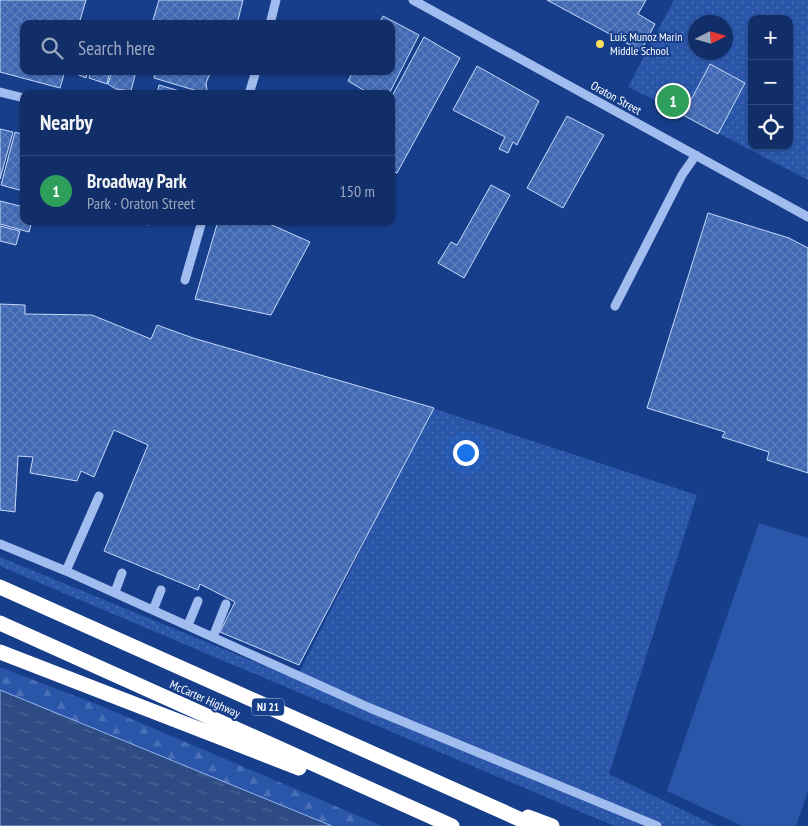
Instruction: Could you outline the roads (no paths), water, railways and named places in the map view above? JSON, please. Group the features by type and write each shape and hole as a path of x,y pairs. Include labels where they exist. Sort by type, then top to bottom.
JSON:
{"highway":[{"name":"NJ 21","path":"0,587 535,826"},
{"name":"McCarter Highway","path":"0,623 452,826"},
{"path":"0,652 159,715 432,817"},
{"path":"476,800 552,826"}],"street":[{"path":"271,20 276,0"},
{"name":"Oraton Street","path":"413,0 808,217"},
{"path":"250,90 255,75"},
{"path":"0,92 20,97"},
{"path":"615,306 682,175 696,156"},
{"path":"184,280 201,225"},
{"path":"66,570 99,496"},
{"path":"0,544 66,570 370,708 658,826"},
{"path":"115,592 122,573"},
{"path":"153,610 161,590"},
{"path":"188,625 198,601"},
{"path":"213,637 226,604"}],"water":[{"path":"0,690 5,692 332,826 0,826"}],"place":[{"name":"Luis Munoz Marin Middle School","path":"600,44"},
{"name":"Broadway Park","path":"673,101"}]}
